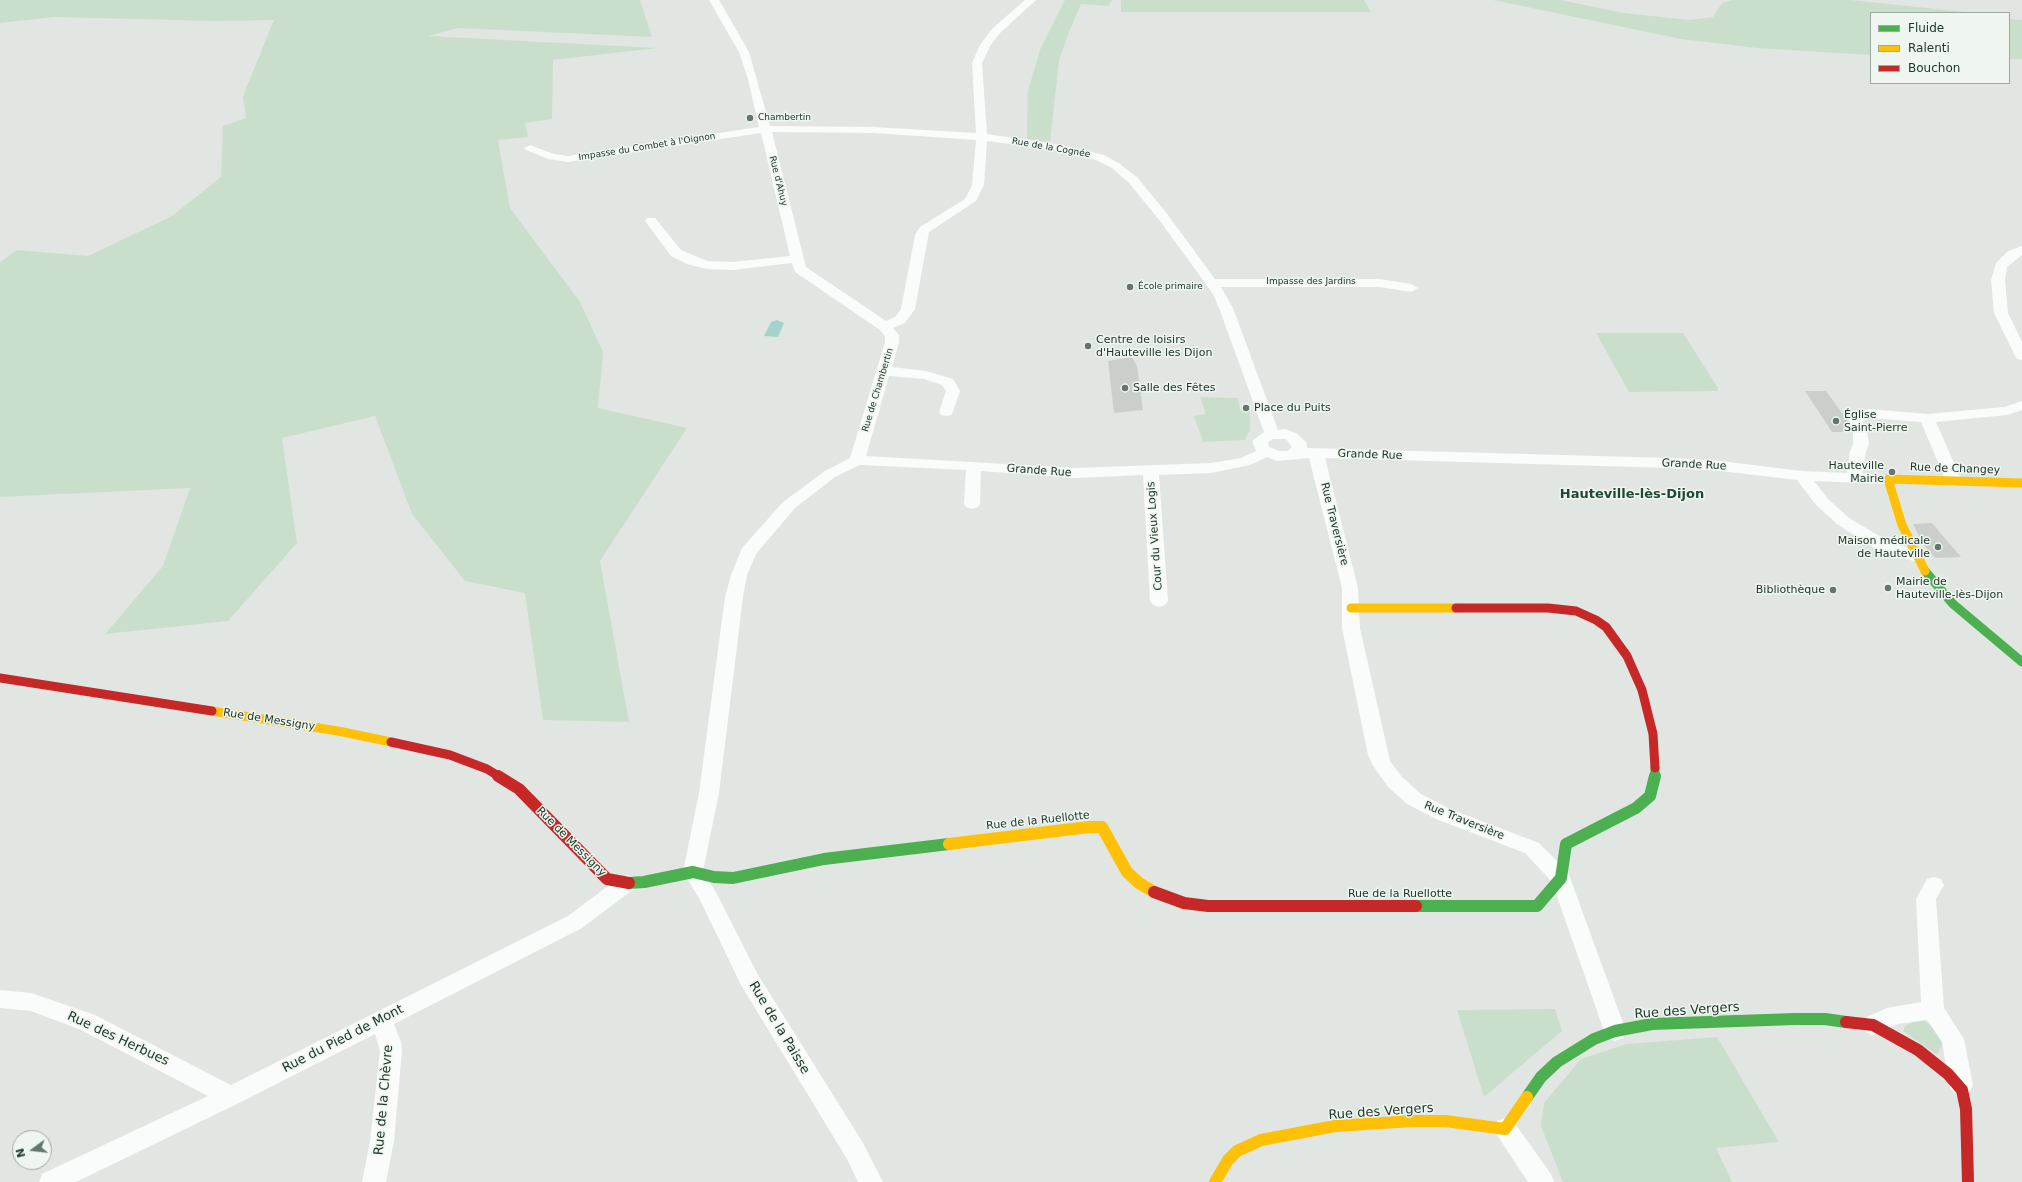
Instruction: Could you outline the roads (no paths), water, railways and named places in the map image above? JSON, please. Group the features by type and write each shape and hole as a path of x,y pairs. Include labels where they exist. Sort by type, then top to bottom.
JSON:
{"street":[{"name":"Rue d'Ahuy","path":"714,0 744,52 754,84 796,259 803,272 885,327"},
{"path":"885,327 900,320 908,308 918,246 924,230 963,207 970,201 975,193 979,177 982,137 977,63 985,45 996,31 1030,0"},
{"name":"Rue de la Cognée","path":"765,129 874,130 982,137 1070,150 1090,154 1109,161 1123,171 1164,218 1226,308 1272,434"},
{"name":"Impasse du Combet à l'Oignon","path":"530,148 552,157 568,159 765,129"},
{"path":"651,221 658,232 676,253 692,261 708,265 732,266 796,259"},
{"path":"2022,250 2013,254 2000,266 1998,280 2001,313 2022,356"},
{"name":"Impasse des Jardins","path":"1210,283 1372,283 1411,288"},
{"name":"Rue de Chambertin","path":"857,460 892,342 892,335 885,327"},
{"path":"884,371 926,375 940,378 948,382 953,391 946,412"},
{"path":"1854,478 1858,451 1861,444 1860,431 1856,422 1857,417 1869,413 1927,418 2007,411 2022,405"},
{"path":"1927,418 1954,481"},
{"path":"1266,452 1262,448 1260,442 1266,436 1272,434 1285,434 1295,439 1300,447 1295,453"},
{"name":"Grande Rue","path":"857,460 1075,473 1151,471 1229,466 1251,460 1266,452 1284,456 1295,453 1316,453 1678,464 1768,471 1802,476 1888,479"},
{"name":"Rue Traversière","path":"1316,453 1350,588 1351,628 1378,755 1388,774 1403,790 1428,808 1532,848 1561,878 1615,1031"},
{"path":"693,872 709,793 734,597 739,575 748,552 789,505 830,474 857,460"},
{"path":"972,504 974,466"},
{"name":"Cour du Vieux Logis","path":"1151,471 1159,601"},
{"path":"1802,476 1822,502 1843,521 1880,544 1916,557"},
{"path":"1888,479 1902,525 1922,568 1953,604 2022,662"},
{"name":"Rue de Changey","path":"1888,479 2022,483"},
{"path":"1351,608 1562,609 1576,611 1596,620 1606,627 1617,640 1627,656 1642,690 1648,712 1656,756 1654,786 1650,796 1636,808 1566,844 1561,878"},
{"name":"Rue de Messigny","path":"0,678 338,731 450,755 487,769 519,789 607,879 627,884 693,872"},
{"name":"Rue de la Ruellotte","path":"693,872 714,877 733,878 824,859 1089,827 1102,828 1127,872 1139,883 1168,899 1196,905 1538,906 1561,878"},
{"name":"Rue de la Paisse","path":"693,872 708,894 749,979 855,1151 871,1182"},
{"name":"Rue du Pied de Mont","path":"51,1182 231,1096 576,922 627,884"},
{"path":"1934,885 1926,899 1933,1010 1952,1039 1962,1090"},
{"name":"Rue des Herbues","path":"0,998 31,1002 87,1022 231,1096"},
{"path":"1873,1024 1895,1015 1933,1010"},
{"name":"Rue des Vergers","path":"1215,1182 1228,1160 1238,1151 1261,1140 1335,1126 1412,1120 1445,1121 1504,1129 1541,1077 1557,1062 1587,1042 1615,1031 1652,1024 1825,1019 1873,1024 1918,1050 1948,1074 1962,1090 1966,1109 1968,1182"},
{"name":"Rue de la Chèvre","path":"374,1182 382,1141 391,1051 390,1042 381,1020"},
{"path":"1504,1129 1542,1182"}],"water":[{"path":"777,320 784,323 778,337 764,336 771,322"}],"place":[{"name":"Chambertin","path":"750,118"},
{"name":"École primaire","path":"1130,287"},
{"name":"Centre de loisirs d'Hauteville les Dijon","path":"1088,346"},
{"name":"Salle des Fêtes","path":"1125,388"},
{"name":"Place du Puits","path":"1246,408"},
{"name":"Église Saint-Pierre","path":"1836,421"},
{"name":"Hauteville Mairie","path":"1892,472"},
{"name":"Maison médicale de Hauteville","path":"1938,547"},
{"name":"Mairie de Hauteville-lès-Dijon","path":"1888,588"},
{"name":"Bibliothèque","path":"1833,590"}],"district":[{"name":"Hauteville-lès-Dijon","path":"1632,495"}]}
